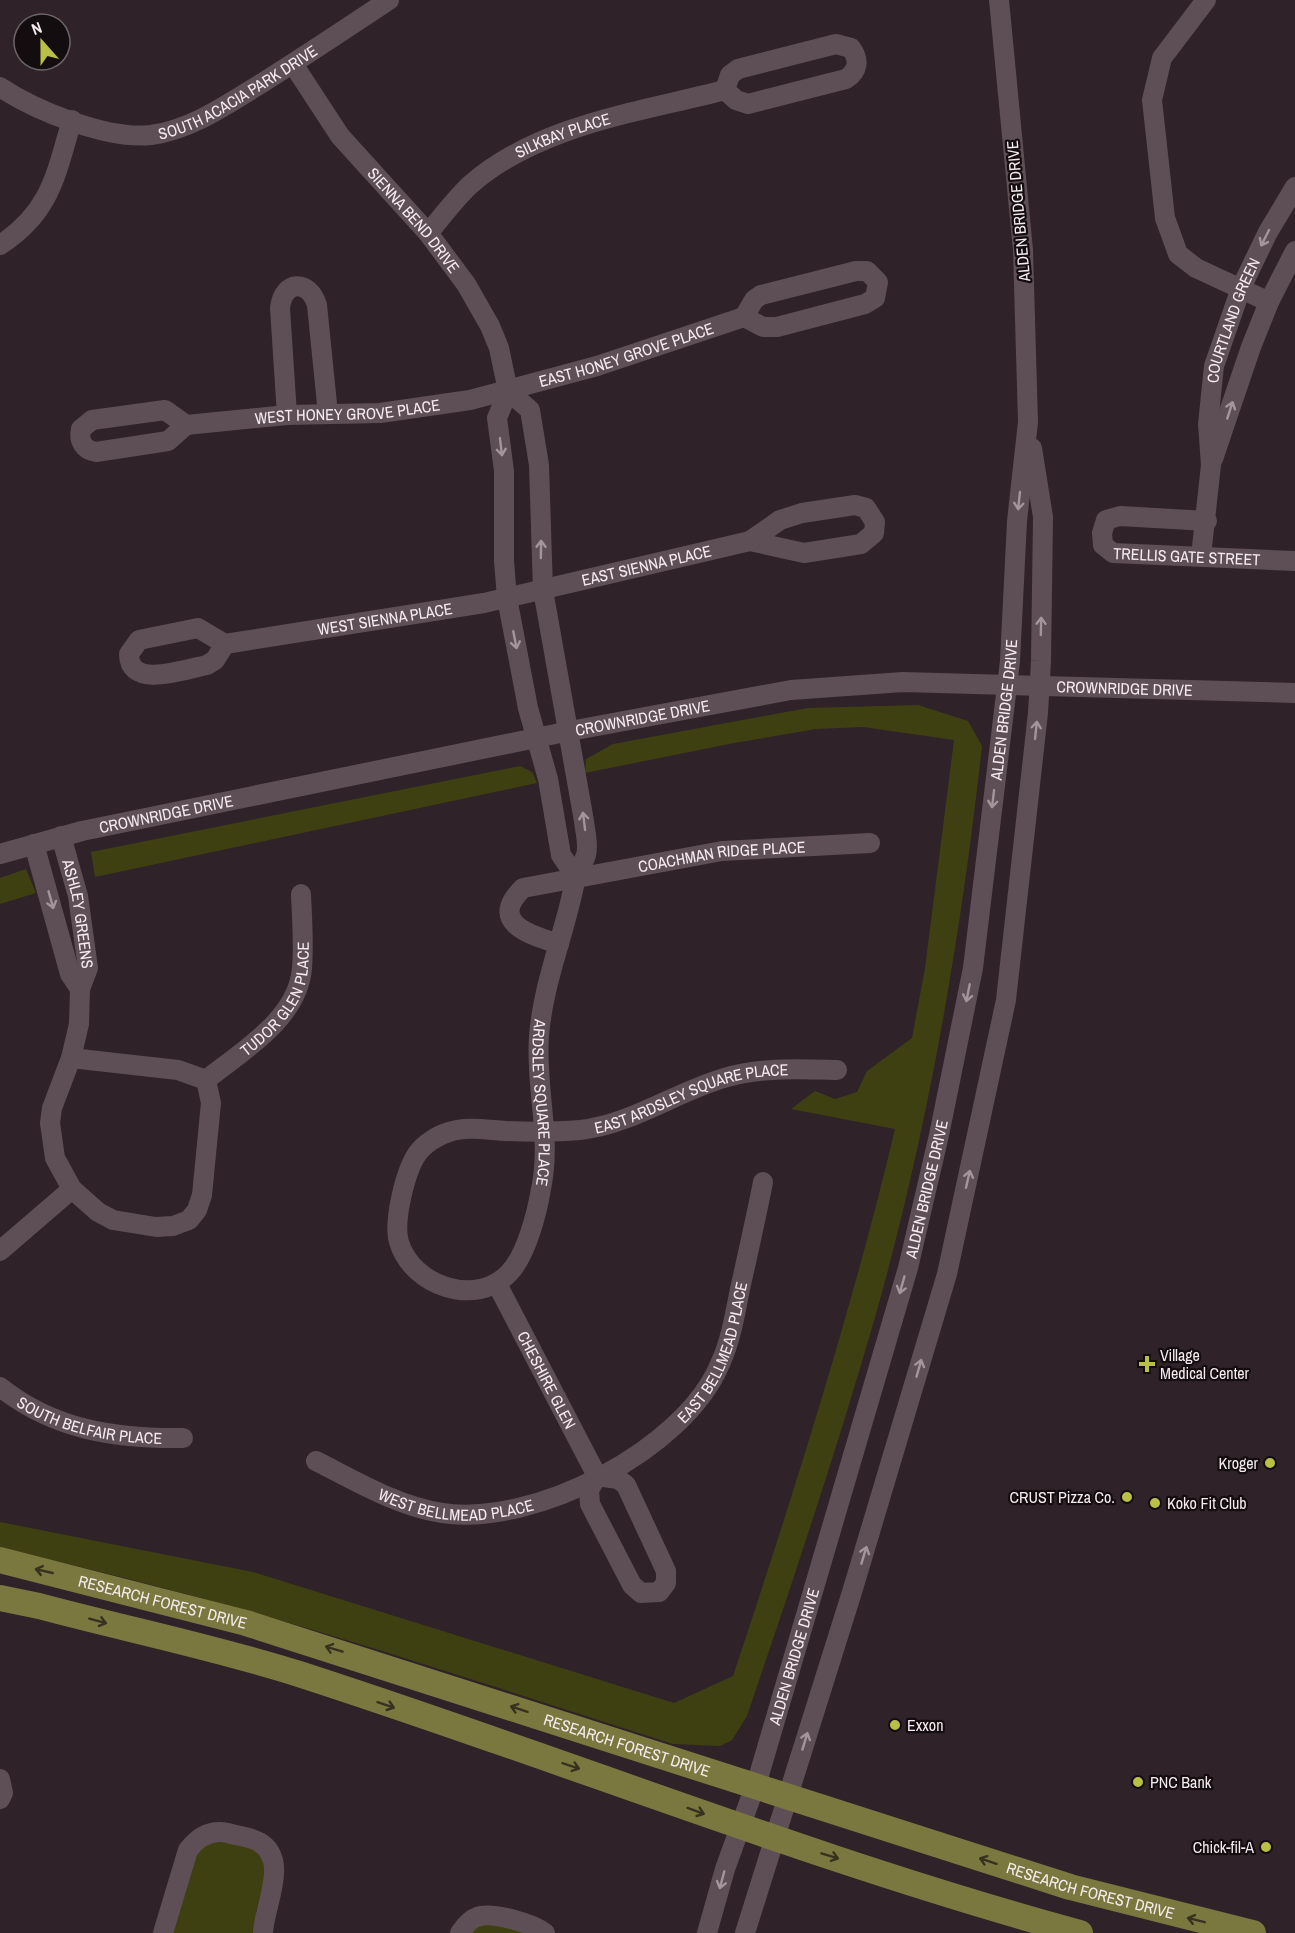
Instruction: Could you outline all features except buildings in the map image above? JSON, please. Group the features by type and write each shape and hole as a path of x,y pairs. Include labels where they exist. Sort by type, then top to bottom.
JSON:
{"main road":[{"name":"RESEARCH FOREST DRIVE","path":"0,1560 246,1623 1070,1887 1253,1933"},
{"path":"0,1598 39,1606 297,1674 579,1768 740,1827 1080,1933"}],"street":[{"name":"SOUTH ACACIA PARK DRIVE","path":"0,87 40,108 72,120 127,135 171,131 216,112 389,0"},
{"name":"ALDEN BRIDGE DRIVE","path":"745,1933 888,1474 947,1274 1007,992 1039,685 1043,517 1028,422 1023,250 999,0"},
{"path":"1206,0 1162,58 1152,100 1165,218 1178,254 1196,268 1269,302"},
{"path":"836,44 851,48 856,58 855,70 846,79 748,104 736,100 725,90 730,75 738,69 836,44"},
{"name":"SIENNA BEND DRIVE","path":"293,64 340,136 428,233 466,284 490,326 499,348 508,391"},
{"name":"SILKBAY PLACE","path":"428,233 470,186 515,154 580,128 725,90"},
{"path":"0,245 16,235 47,199 72,120"},
{"name":"COURTLAND GREEN","path":"1201,556 1207,521 1211,465 1208,424 1214,366 1240,288 1268,232 1295,187"},
{"name":"COURTLAND GREEN","path":"1211,465 1251,347 1269,302 1295,251"},
{"path":"861,271 871,274 878,282 874,298 865,304 777,327 763,327 744,317 754,300 761,295 861,271"},
{"path":"287,415 280,308 281,297 287,290 297,286 304,287 314,295 328,414"},
{"name":"EAST HONEY GROVE PLACE","path":"508,391 597,366 744,317"},
{"path":"570,731 543,590 542,510 535,429 530,410 508,391 496,418 504,471 507,598 548,779 561,855 576,877"},
{"name":"WEST HONEY GROVE PLACE","path":"186,425 287,415 421,409 508,391"},
{"name":"ALDEN BRIDGE DRIVE","path":"708,1933 740,1827 755,1786 908,1268 939,1135 973,968 1006,685 1017,521 1028,422"},
{"name":"EAST SIENNA PLACE","path":"543,590 750,541 780,520 802,513 855,505 866,508 875,522 874,533 861,544 804,553 750,541"},
{"name":"TRELLIS GATE STREET","path":"1207,521 1120,516 1106,520 1102,533 1102,545 1113,553 1295,561"},
{"name":"WEST SIENNA PLACE","path":"225,644 507,598 543,590"},
{"name":"CROWNRIDGE DRIVE","path":"0,854 62,836 570,731 826,685 903,682 1295,693"},
{"name":"ARDSLEY SQUARE PLACE","path":"497,1284 520,1258 541,1192 546,1164 546,1132 538,1040 544,998 570,910 576,877 587,852 570,731"},
{"name":"ASHLEY GREENS","path":"62,836 84,930 88,969 80,989 79,1024 71,1058 52,1108 50,1123 55,1158 72,1189"},
{"name":"COACHMAN RIDGE PLACE","path":"559,944 525,933 513,924 509,911 512,898 523,888 722,851 870,843"},
{"name":"ASHLEY GREENS","path":"34,844 70,974 80,989"},
{"name":"TUDOR GLEN PLACE","path":"206,1080 273,1026 288,1007 302,969 301,894"},
{"path":"0,1251 72,1189 98,1212 113,1220 156,1227 173,1226 189,1220 197,1210 202,1195 211,1103 206,1080 178,1070 71,1058"},
{"name":"EAST ARDSLEY SQUARE PLACE","path":"546,1132 585,1129 616,1121 724,1078 753,1071 837,1070"},
{"path":"497,1284 471,1291 441,1287 409,1262 399,1243 396,1221 405,1184 416,1155 431,1141 448,1132 466,1129 546,1132"},
{"name":"EAST BELLMEAD PLACE","path":"597,1476 632,1459 683,1419 704,1393 720,1365 730,1336 764,1182"},
{"name":"CHESHIRE GLEN","path":"497,1284 597,1476"},
{"name":"SOUTH BELFAIR PLACE","path":"0,1387 41,1414 72,1426 109,1435 142,1439 183,1438"},
{"name":"WEST BELLMEAD PLACE","path":"316,1461 376,1491 416,1507 473,1515 503,1513 535,1505 597,1476"},
{"path":"597,1476 618,1479 626,1485 666,1570 666,1583 659,1592 653,1595 640,1593 632,1585 590,1504 589,1490 597,1476"},
{"path":"0,1779 3,1793 0,1799"},
{"path":"163,1933 188,1850 196,1839 221,1831 259,1842 274,1861 276,1873 267,1902 263,1933"},
{"path":"460,1933 476,1917 491,1915 538,1927 545,1933"}],"shaded area":[{"path":"918,705 968,721 982,746 964,889 941,1032 912,1174 861,1365 814,1516 747,1716 732,1740 720,1746 673,1744 255,1613 86,1568 0,1549 0,1522 253,1572 674,1703 733,1676 820,1404 860,1267 895,1129 791,1109 815,1091 835,1099 857,1092 867,1071 912,1038 925,968 954,740 863,727 816,729 585,773 586,759 613,744 808,708"},
{"path":"520,766 532,772 537,783 95,877 91,852"},
{"path":"26,869 36,893 0,904 0,878"},
{"path":"223,1838 253,1848 263,1856 266,1879 256,1911 256,1933 170,1933 200,1845"},
{"path":"493,1921 531,1933 468,1933 470,1929"}],"place":[{"name":"Village Medical Center","path":"1147,1364"},
{"name":"Kroger","path":"1270,1463"},
{"name":"CRUST Pizza Co.","path":"1127,1497"},
{"name":"Koko Fit Club","path":"1155,1503"},
{"name":"Exxon","path":"895,1725"},
{"name":"PNC Bank","path":"1138,1782"},
{"name":"Chick-fil-A","path":"1266,1847"}]}
